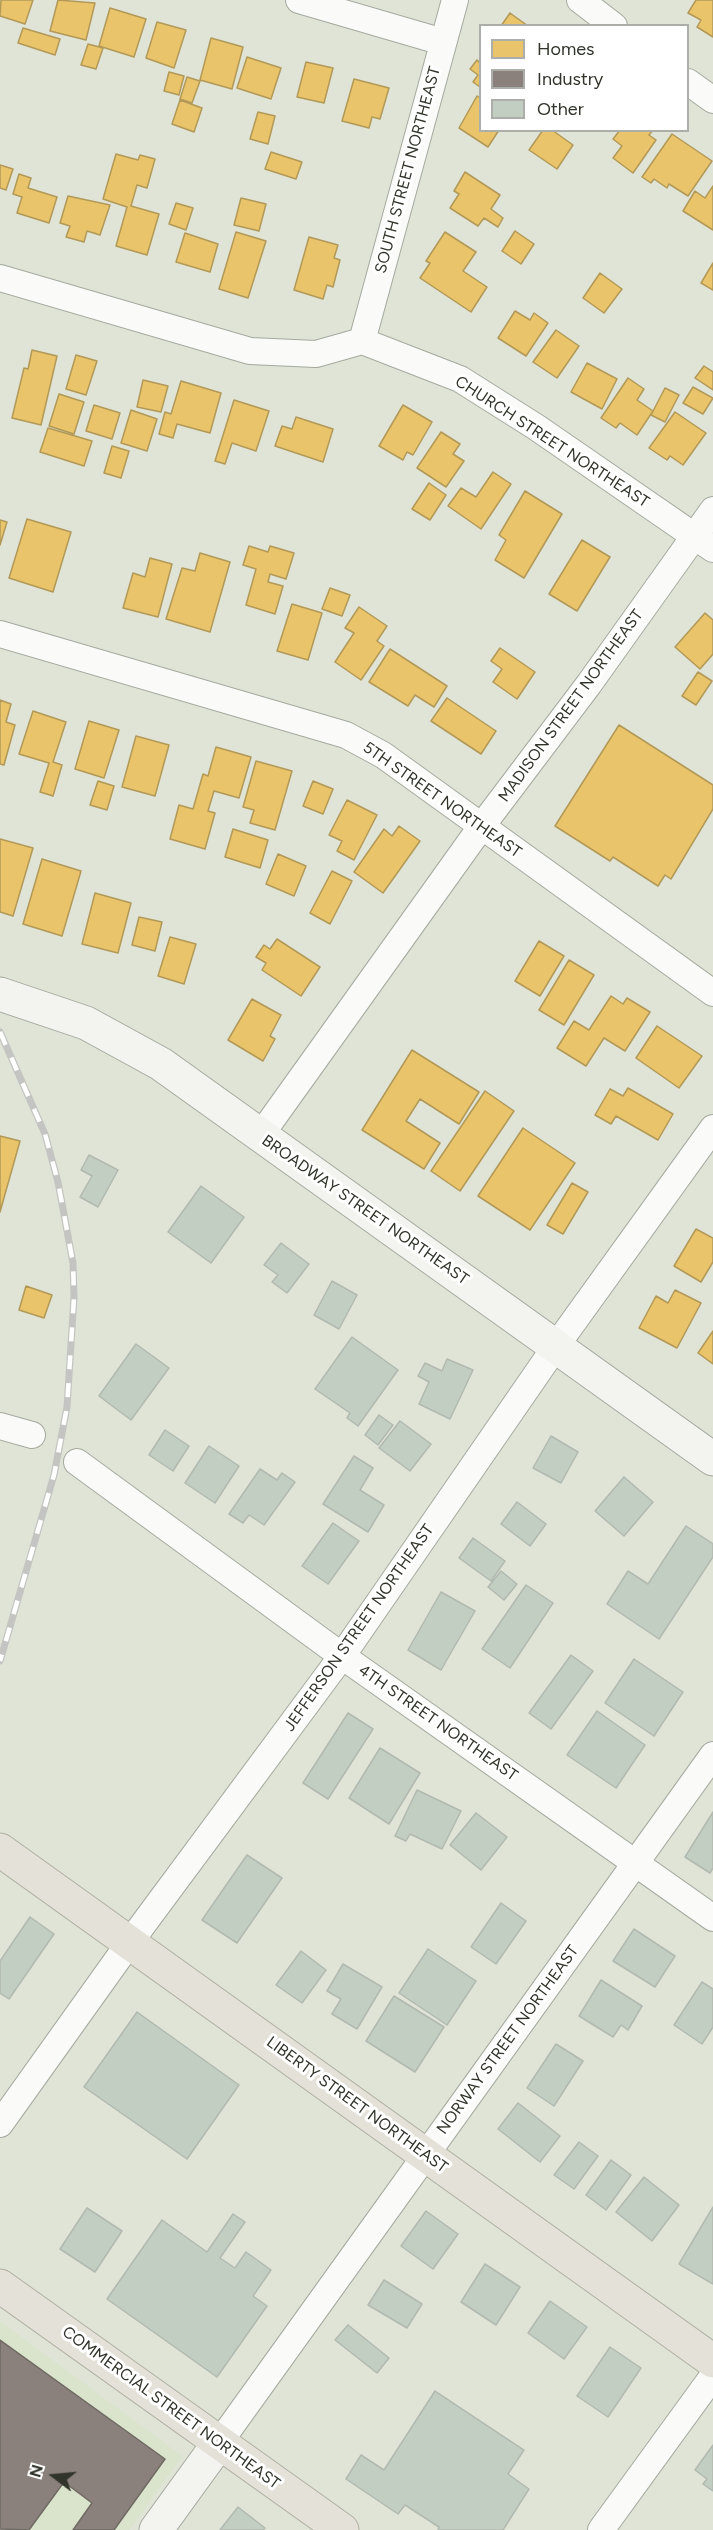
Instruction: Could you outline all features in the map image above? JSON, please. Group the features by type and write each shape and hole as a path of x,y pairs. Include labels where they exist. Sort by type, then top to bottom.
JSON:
{"highway":[{"name":"LIBERTY STREET NORTHEAST","path":"0,1850 713,2361"},
{"name":"COMMERCIAL STREET NORTHEAST","path":"0,2286 342,2530"}],"main road":[{"name":"BROADWAY STREET NORTHEAST","path":"0,994 86,1023 127,1043 713,1459"},
{"name":"NORWAY STREET NORTHEAST","path":"156,2530 219,2443"}],"street":[{"path":"299,0 443,42"},
{"name":"SOUTH STREET NORTHEAST","path":"362,341 455,0"},
{"path":"580,0 611,24"},
{"path":"689,83 713,100"},
{"path":"0,278 250,351 316,354 362,341"},
{"name":"CHURCH STREET NORTHEAST","path":"362,341 460,380 536,427 704,542"},
{"name":"MADISON STREET NORTHEAST","path":"260,1136 481,827 589,684 704,542 713,510"},
{"name":"5TH STREET NORTHEAST","path":"0,634 346,735 382,755 713,993"},
{"name":"JEFFERSON STREET NORTHEAST","path":"0,2124 130,1942 342,1656 556,1346 713,1128"},
{"path":"0,1426 32,1435"},
{"name":"4TH STREET NORTHEAST","path":"77,1462 342,1656 713,1918"},
{"name":"NORWAY STREET NORTHEAST","path":"219,2443 713,1755"},
{"path":"601,2530 713,2376"}],"shaded area":[{"path":"0,2321 182,2456 129,2530 0,2530"}],"building: Homes":[{"path":"1,0 33,0 25,24 0,16"},
{"path":"58,0 95,3 86,40 50,31"},
{"path":"696,0 713,0 713,37 697,27 701,20 688,13"},
{"path":"110,8 146,19 134,57 99,46"},
{"path":"510,13 525,24 502,24"},
{"path":"157,22 186,30 174,68 146,58"},
{"path":"23,28 60,39 55,55 18,43"},
{"path":"211,38 243,47 232,89 200,80"},
{"path":"88,44 103,48 96,69 81,65"},
{"path":"247,57 281,68 271,99 237,88"},
{"path":"477,60 479,62 479,86 473,82 478,75 470,69"},
{"path":"306,62 333,68 324,103 297,97"},
{"path":"169,72 184,76 179,95 164,91"},
{"path":"187,77 200,81 192,103 180,99"},
{"path":"354,79 389,88 380,119 372,117 369,128 342,121"},
{"path":"477,96 479,97 479,132 498,132 488,147 459,128"},
{"path":"180,100 202,108 194,132 172,124"},
{"path":"258,112 275,116 268,144 250,139"},
{"path":"542,132 555,132 573,145 557,169 529,150"},
{"path":"618,132 651,132 649,135 656,140 633,173 613,158 622,146 613,139"},
{"path":"672,134 712,161 688,196 669,184 667,188 654,179 651,183 642,177"},
{"path":"271,152 302,162 296,179 265,169"},
{"path":"116,154 138,160 140,155 155,159 147,188 137,185 131,206 159,214 147,255 116,246 127,207 103,199"},
{"path":"0,165 13,169 6,190 0,188"},
{"path":"465,172 500,195 491,209 503,218 498,227 484,218 478,226 450,208 459,194 454,191"},
{"path":"19,174 31,178 28,188 57,197 49,223 17,213 22,197 13,194"},
{"path":"713,186 713,230 683,211 695,191 705,198"},
{"path":"68,196 110,205 100,235 87,231 84,242 66,237 70,226 60,223"},
{"path":"241,198 266,204 259,231 234,225"},
{"path":"176,203 193,208 186,230 169,224"},
{"path":"515,231 534,244 521,264 502,251"},
{"path":"236,232 266,241 248,298 219,289"},
{"path":"445,232 476,252 463,271 487,287 471,312 420,278 430,263 426,261"},
{"path":"185,233 218,244 210,272 176,262"},
{"path":"309,237 338,245 334,258 340,260 333,287 327,285 323,299 294,290"},
{"path":"713,263 713,290 701,283"},
{"path":"600,273 622,289 604,313 583,298"},
{"path":"515,311 530,320 534,313 548,323 526,356 498,338"},
{"path":"556,330 579,346 557,378 533,362"},
{"path":"32,350 57,356 41,425 12,418 24,368 28,369"},
{"path":"76,355 97,361 86,395 66,389"},
{"path":"587,363 617,379 602,409 571,392"},
{"path":"704,366 713,372 713,390 695,378"},
{"path":"628,378 644,389 637,400 653,411 637,435 620,423 616,428 601,418"},
{"path":"143,380 168,386 161,412 137,407"},
{"path":"181,381 221,393 210,433 177,424 173,438 159,434 165,412 171,414"},
{"path":"693,387 713,398 703,414 683,403"},
{"path":"665,388 679,395 665,422 651,415"},
{"path":"59,394 84,402 74,434 49,426"},
{"path":"234,400 269,411 256,451 232,443 225,464 215,461"},
{"path":"94,405 120,413 112,439 86,431"},
{"path":"403,405 432,422 413,455 407,452 403,460 379,446"},
{"path":"131,410 157,419 147,451 121,443"},
{"path":"675,412 706,433 683,465 670,456 667,460 649,448"},
{"path":"296,417 333,429 323,462 275,446 282,426 292,429"},
{"path":"48,428 92,441 84,466 40,452"},
{"path":"441,432 460,444 453,454 464,461 446,487 417,468"},
{"path":"112,446 129,451 121,478 104,473"},
{"path":"493,472 511,484 481,529 448,506 461,488 476,497"},
{"path":"429,483 446,495 430,520 412,509"},
{"path":"525,491 562,514 524,578 495,560 506,540 499,535"},
{"path":"27,519 71,532 53,592 9,578"},
{"path":"0,520 7,522 0,545"},
{"path":"582,540 610,557 577,611 549,594"},
{"path":"249,546 268,552 270,546 294,553 286,579 270,574 268,582 283,586 275,614 246,605 256,569 243,565"},
{"path":"200,553 230,562 210,632 166,619 182,568 195,571"},
{"path":"150,558 172,564 158,617 123,608 133,573 145,577"},
{"path":"330,588 350,595 342,616 322,609"},
{"path":"292,604 322,613 308,660 277,651"},
{"path":"359,607 387,626 377,641 384,646 361,680 335,662 354,633 345,628"},
{"path":"705,613 713,620 713,654 700,669 675,647"},
{"path":"500,648 535,672 517,699 493,682 502,669 491,661"},
{"path":"390,649 447,686 434,707 415,695 408,706 369,682"},
{"path":"698,672 712,681 696,705 682,696"},
{"path":"447,698 496,731 481,754 431,721"},
{"path":"0,700 11,704 6,722 15,725 4,765 0,764"},
{"path":"33,711 66,722 53,762 62,765 53,796 40,792 49,763 19,754"},
{"path":"89,721 119,730 104,778 75,769"},
{"path":"619,725 713,785 713,809 671,879 665,875 658,886 613,857 610,861 555,826"},
{"path":"136,736 169,745 155,796 122,787"},
{"path":"216,747 251,757 239,798 214,791 208,811 215,813 205,849 170,839 179,805 193,809 203,774 208,776"},
{"path":"256,761 292,771 275,830 250,823 254,810 243,807"},
{"path":"98,781 114,786 107,810 90,805"},
{"path":"313,781 333,789 323,814 303,806"},
{"path":"347,800 377,815 354,860 337,851 342,841 329,835"},
{"path":"399,826 420,841 383,893 354,872 384,829 392,836"},
{"path":"233,829 268,840 260,868 225,857"},
{"path":"0,839 33,848 13,916 0,912"},
{"path":"278,854 306,866 294,896 266,884"},
{"path":"42,859 81,871 62,936 23,924"},
{"path":"332,871 352,881 330,924 310,913"},
{"path":"95,893 131,903 118,953 82,944"},
{"path":"139,917 162,922 155,951 132,945"},
{"path":"170,937 196,944 184,984 158,976"},
{"path":"277,939 320,967 301,996 262,970 266,963 256,957 264,945 270,949"},
{"path":"539,941 564,956 540,996 515,981"},
{"path":"569,960 594,975 564,1025 539,1010"},
{"path":"611,996 623,1004 627,998 650,1012 625,1051 604,1038 586,1066 557,1048 574,1021 589,1030"},
{"path":"252,999 281,1015 270,1036 275,1039 263,1061 228,1040"},
{"path":"657,1026 702,1056 679,1088 636,1058"},
{"path":"412,1050 479,1092 459,1124 420,1099 406,1121 440,1143 424,1169 362,1130"},
{"path":"628,1088 673,1114 658,1140 616,1116 611,1124 595,1115 610,1089 623,1096"},
{"path":"485,1091 514,1111 460,1191 431,1171"},
{"path":"523,1128 575,1163 530,1230 478,1196"},
{"path":"0,1136 20,1141 0,1212"},
{"path":"572,1183 588,1192 563,1234 547,1225"},
{"path":"696,1229 713,1238 713,1262 701,1282 674,1266"},
{"path":"26,1286 52,1295 44,1318 19,1310"},
{"path":"675,1290 701,1303 677,1348 639,1328 656,1296 668,1303"},
{"path":"713,1331 713,1364 698,1353"}],"building: Industry":[{"path":"0,2340 165,2459 114,2530 73,2530 92,2503 64,2482 29,2530 0,2529"}],"building: Other":[{"path":"89,1155 118,1170 98,1207 80,1197 92,1176 81,1170"},
{"path":"201,1186 244,1217 211,1263 168,1232"},
{"path":"281,1243 309,1264 287,1293 272,1282 278,1275 264,1265"},
{"path":"332,1281 357,1295 339,1329 314,1315"},
{"path":"352,1337 398,1370 358,1426 347,1418 350,1413 315,1389"},
{"path":"136,1344 169,1368 131,1420 99,1396"},
{"path":"447,1359 473,1370 450,1419 419,1404 429,1382 418,1376 425,1363 442,1371"},
{"path":"379,1415 393,1425 378,1445 365,1435"},
{"path":"400,1421 431,1444 410,1471 379,1448"},
{"path":"165,1430 189,1446 173,1471 149,1455"},
{"path":"551,1436 578,1452 561,1483 533,1468"},
{"path":"209,1446 239,1466 215,1503 185,1483"},
{"path":"354,1456 373,1468 360,1490 384,1505 368,1532 323,1504"},
{"path":"260,1469 277,1480 282,1473 295,1482 264,1525 249,1515 243,1523 229,1514"},
{"path":"624,1477 653,1502 624,1536 595,1511"},
{"path":"517,1502 546,1524 530,1546 501,1524"},
{"path":"333,1523 359,1541 328,1584 302,1566"},
{"path":"686,1526 713,1544 713,1557 659,1639 607,1604 628,1571 648,1584"},
{"path":"473,1538 505,1561 491,1581 459,1558"},
{"path":"501,1571 517,1584 504,1600 488,1587"},
{"path":"526,1585 553,1603 510,1668 482,1649"},
{"path":"441,1592 475,1611 441,1670 408,1650"},
{"path":"571,1655 593,1671 551,1729 529,1713"},
{"path":"634,1659 683,1692 654,1736 605,1703"},
{"path":"597,1711 645,1745 616,1788 567,1755"},
{"path":"348,1713 373,1729 328,1799 303,1783"},
{"path":"380,1748 420,1773 389,1824 349,1798"},
{"path":"417,1790 461,1811 442,1849 410,1834 406,1841 395,1836"},
{"path":"713,1812 713,1868 710,1873 685,1857"},
{"path":"476,1813 507,1837 481,1870 450,1845"},
{"path":"247,1855 282,1878 237,1943 202,1920"},
{"path":"501,1903 526,1921 496,1964 471,1947"},
{"path":"30,1917 54,1934 9,1999 0,1993 0,1961"},
{"path":"634,1929 675,1956 655,1987 613,1961"},
{"path":"428,1949 476,1981 447,2025 399,1993"},
{"path":"301,1951 326,1970 302,2003 276,1985"},
{"path":"343,1964 382,1987 357,2029 332,2014 341,1999 327,1991"},
{"path":"601,1980 642,2006 628,2030 621,2025 613,2037 579,2016"},
{"path":"702,1982 713,1989 713,2027 702,2044 674,2025"},
{"path":"394,1996 444,2027 415,2072 366,2041"},
{"path":"137,2012 239,2085 187,2159 84,2087"},
{"path":"556,2044 583,2061 554,2106 527,2088"},
{"path":"518,2103 560,2136 540,2162 498,2129"},
{"path":"579,2142 598,2156 574,2189 554,2175"},
{"path":"611,2160 631,2175 606,2210 586,2195"},
{"path":"644,2177 679,2205 652,2241 616,2212"},
{"path":"713,2207 713,2284 679,2264"},
{"path":"87,2208 122,2231 95,2272 60,2249"},
{"path":"426,2211 458,2234 433,2269 401,2246"},
{"path":"233,2214 245,2222 220,2258 235,2268 246,2252 271,2270 253,2296 267,2306 217,2377 107,2299 162,2220 207,2252"},
{"path":"485,2264 520,2287 496,2325 461,2302"},
{"path":"384,2280 422,2304 407,2328 368,2305"},
{"path":"550,2301 587,2327 564,2359 528,2333"},
{"path":"348,2325 389,2358 377,2373 335,2340"},
{"path":"610,2347 641,2368 608,2417 577,2396"},
{"path":"435,2391 524,2450 508,2474 529,2489 503,2530 438,2530 439,2527 405,2505 398,2514 346,2479 361,2455 384,2470"},
{"path":"713,2445 713,2491 703,2484 707,2479 695,2470"},
{"path":"238,2507 265,2528 263,2530 220,2530"}],"railway":[{"path":"0,1032 45,1134 58,1182 73,1263 74,1297 67,1407 54,1475 0,1661"}]}
